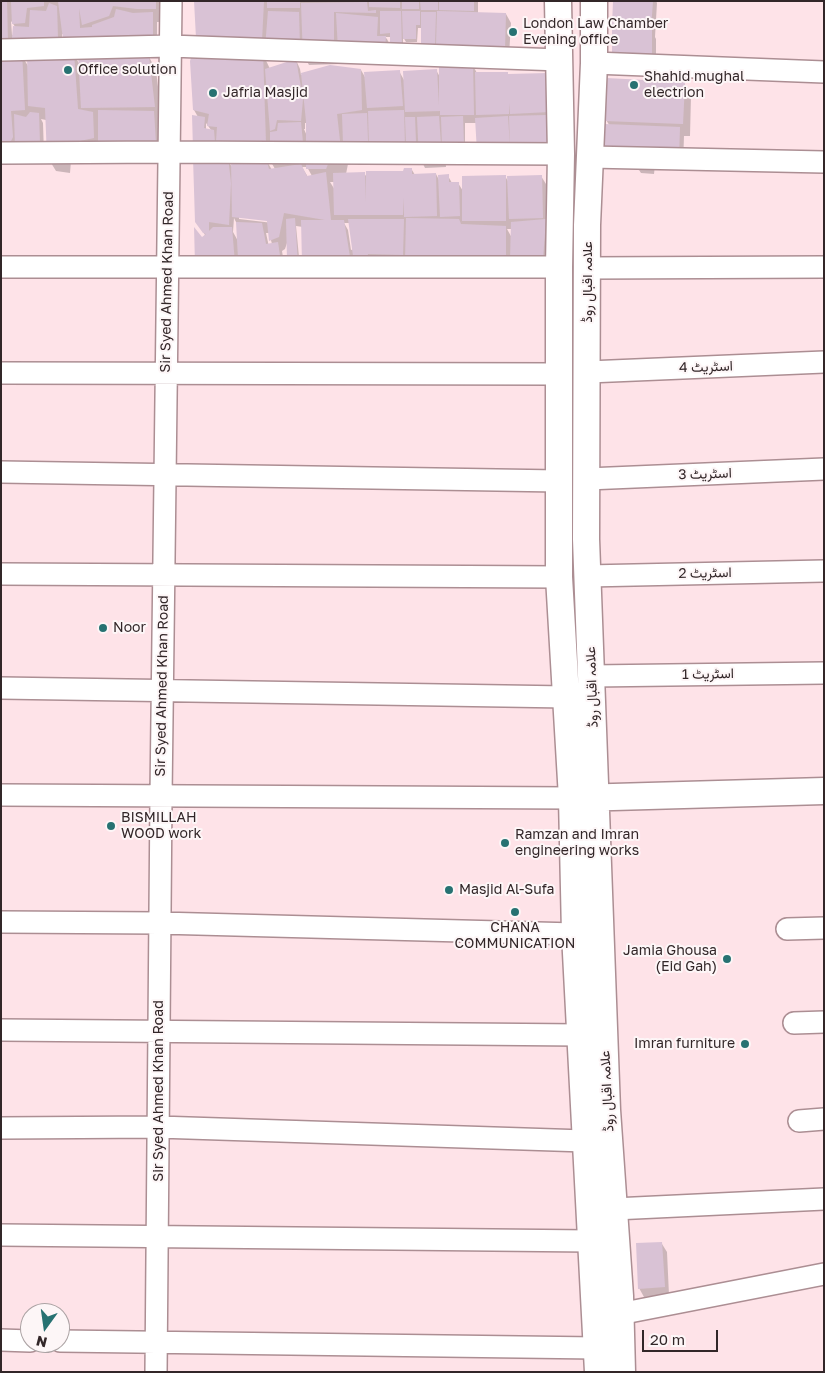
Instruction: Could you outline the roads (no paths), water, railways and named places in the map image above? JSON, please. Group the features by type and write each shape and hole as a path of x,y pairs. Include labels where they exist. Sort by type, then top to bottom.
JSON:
{"street":[{"name":"Sir Syed Ahmed Khan Road","path":"156,1372 171,1"},
{"name":"علامہ اقبال روڈ","path":"558,1 561,154 559,577 566,697 584,799 614,1209 622,1372"},
{"name":"علامہ اقبال روڈ","path":"594,1 594,63 587,225 587,576 592,676 575,934 597,1360"},
{"path":"1,50 170,46 560,60"},
{"path":"594,63 824,72"},
{"path":"1,153 561,154"},
{"path":"590,156 824,162"},
{"path":"1,267 559,267"},
{"path":"588,268 824,267"},
{"name":"اسٹریٹ 4","path":"588,372 824,362"},
{"path":"1,373 559,374"},
{"name":"اسٹریٹ 3","path":"587,479 824,469"},
{"path":"1,472 559,481"},
{"name":"اسٹریٹ 2","path":"587,576 824,570"},
{"path":"1,574 559,577"},
{"name":"اسٹریٹ 1","path":"592,676 824,673"},
{"path":"1,688 566,697"},
{"path":"1,795 584,799 824,791"},
{"path":"1,922 160,923 575,934"},
{"path":"787,929 824,928"},
{"path":"794,1023 824,1022"},
{"path":"1,1030 581,1035"},
{"path":"798,1121 824,1119"},
{"path":"1,1128 158,1127 585,1141"},
{"path":"614,1209 824,1199"},
{"path":"1,1235 591,1241"},
{"path":"619,1314 824,1274"},
{"path":"1,1340 20,1341"},
{"path":"70,1341 156,1342 597,1360"}],"place":[{"name":"London Law Chamber Evening office","path":"513,32"},
{"name":"Office solution","path":"68,70"},
{"name":"Shahid mughal electrion","path":"634,85"},
{"name":"Jafria Masjid","path":"213,93"},
{"name":"Noor","path":"103,628"},
{"name":"BISMILLAH WOOD work","path":"111,826"},
{"name":"Ramzan and Imran engineering works","path":"505,843"},
{"name":"Masjid Al-Sufa","path":"449,890"},
{"name":"CHANA COMMUNICATION","path":"515,912"},
{"name":"Jamia Ghousa (Eid Gah)","path":"727,959"},
{"name":"Imran furniture","path":"745,1044"}]}
